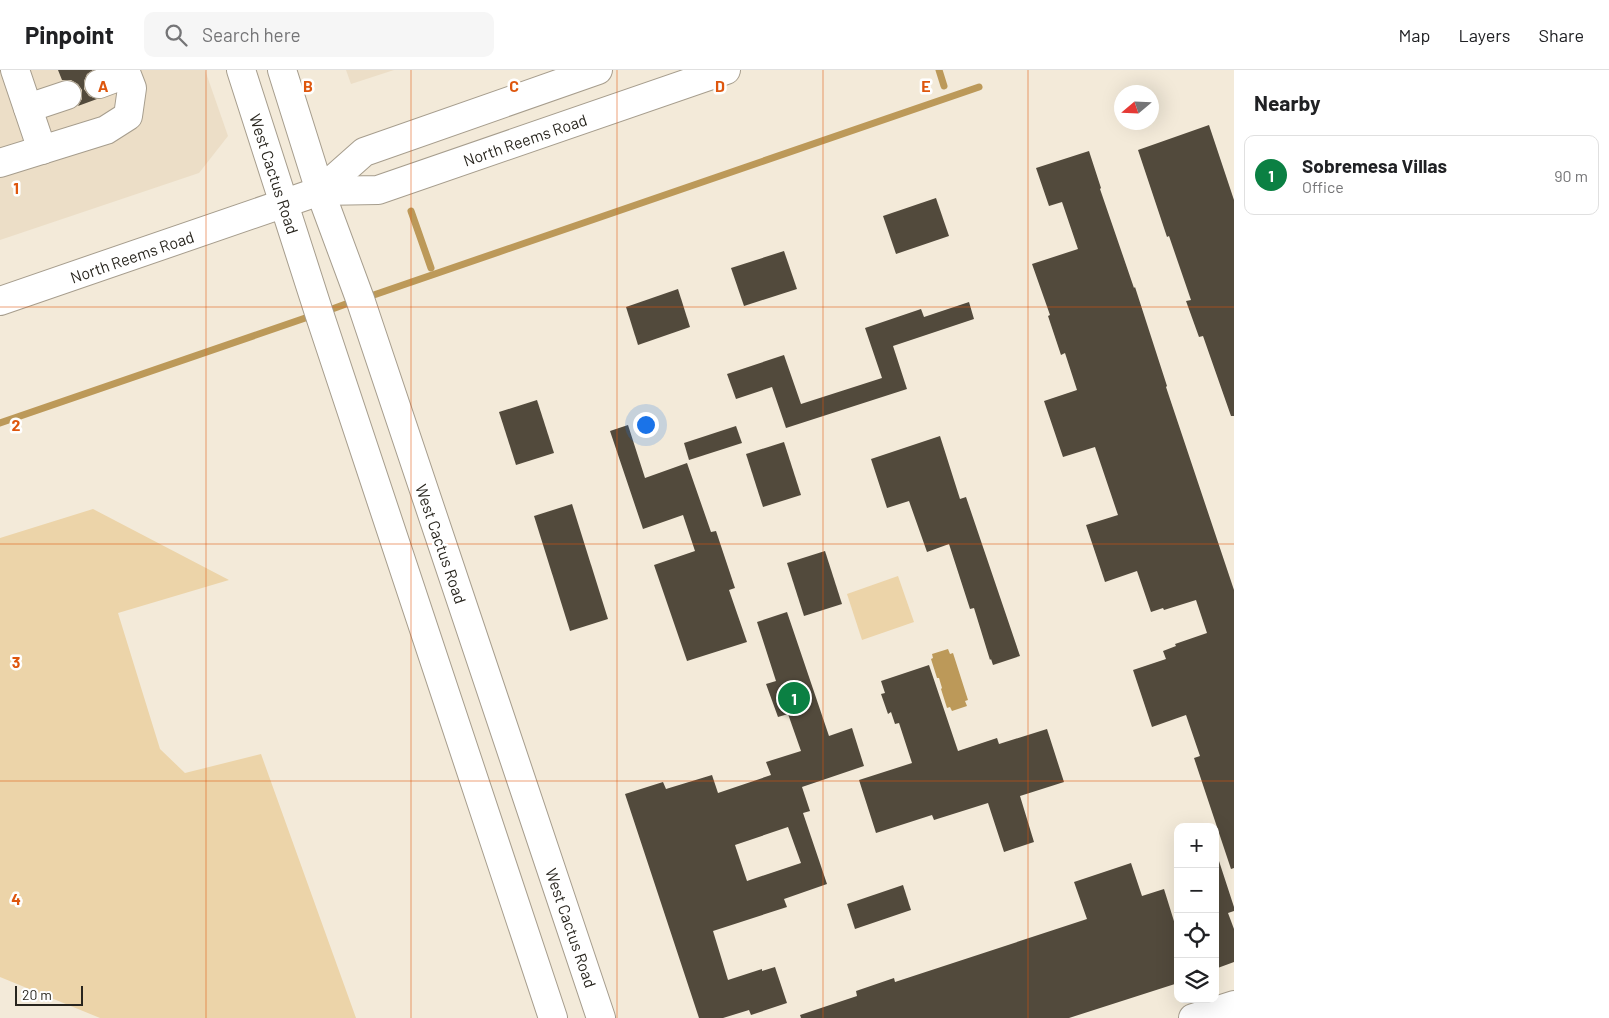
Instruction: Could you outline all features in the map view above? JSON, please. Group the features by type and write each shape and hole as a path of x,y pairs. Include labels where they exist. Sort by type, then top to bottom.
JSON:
{"main road":[{"name":"West Cactus Road","path":"241,70 553,1018"},
{"name":"West Cactus Road","path":"282,70 320,191 360,299 601,1018"},
{"name":"North Reems Road","path":"320,191 364,152 598,70"},
{"name":"North Reems Road","path":"0,302 320,191 378,190 726,70"},
{"path":"21,72 28,108 42,150"},
{"path":"0,163 106,130 128,116 132,88 126,72 99,84"},
{"path":"28,108 67,95"},
{"path":"1193,1018 1234,1005"}],"shaded area":[{"path":"0,70 205,70 228,136 199,173 0,240"},
{"path":"346,70 394,70 351,84"},
{"path":"93,509 229,580 118,613 160,749 185,773 261,754 356,1018 100,1018 0,977 0,538"},
{"path":"898,576 914,622 862,640 847,594"},
{"path":"948,649 950,654 953,653 968,700 965,701 967,706 952,711 950,707 947,708 939,678 937,678 931,659 933,658 932,654"}],"building":[{"path":"58,70 93,70 87,74 84,81 84,89 89,96 97,99 78,106 82,99 82,90 78,84 71,80 62,80"},
{"path":"1209,125 1234,200 1234,416 1231,416 1203,336 1199,337 1186,301 1191,300 1169,236 1167,237 1138,150"},
{"path":"1089,151 1234,590 1234,868 1231,869 1219,833 1219,823 1216,823 1194,758 1200,756 1186,715 1152,727 1133,670 1166,659 1163,651 1176,646 1175,644 1207,633 1196,600 1151,612 1137,571 1105,582 1086,525 1118,515 1095,447 1063,457 1044,401 1077,390 1065,353 1061,355 1048,316 1050,315 1032,264 1078,249 1062,202 1049,206 1036,168"},
{"path":"936,198 949,236 896,254 883,216"},
{"path":"784,251 797,289 744,306 731,268"},
{"path":"678,289 690,327 638,345 626,307"},
{"path":"969,302 974,319 893,346 907,389 786,428 772,387 736,399 727,374 784,355 801,404 882,378 865,328 921,309 924,317"},
{"path":"537,400 554,453 516,465 499,412"},
{"path":"628,425 645,478 687,463 711,532 716,531 735,588 729,590 747,642 687,661 654,565 695,551 683,515 643,529 610,431"},
{"path":"736,426 742,443 689,460 684,443"},
{"path":"940,436 960,499 966,497 1020,656 993,665 974,608 970,609 949,544 927,552 909,501 887,508 871,459"},
{"path":"784,442 801,495 763,507 746,454"},
{"path":"572,504 608,619 570,631 534,516"},
{"path":"825,551 842,604 804,616 787,563"},
{"path":"787,612 829,736 852,728 864,766 802,787 810,811 803,813 827,884 784,899 787,907 713,931 728,980 762,969 762,971 775,967 787,1003 751,1015 749,1010 723,1018 699,1018 625,794 663,782 666,789 712,775 718,793 771,775 766,762 801,751 788,714 778,717 766,684 776,681 757,622","holes":["788,827 801,863 747,881 735,845"]},
{"path":"929,665 958,751 997,738 999,744 1047,729 1064,782 1020,796 1034,842 1004,852 988,803 934,820 932,815 876,833 859,780 912,763 899,723 895,724 891,712 888,714 881,694 885,693 881,681"},
{"path":"1219,861 1234,907 1234,911 1228,913 1234,929 1234,962 1219,968"},
{"path":"1131,863 1142,896 1164,889 1174,921 1174,984 1069,1018 801,1018 800,1015 857,996 856,991 894,978 895,982 1087,919 1074,882"},
{"path":"903,885 911,910 855,929 847,904"}],"waterway":[{"path":"939,70 944,86"},
{"path":"365,298 979,87"},
{"path":"411,211 431,268"},
{"path":"324,312 354,301"},
{"path":"0,423 314,315"}],"place":[{"name":"Sobremesa Villas","path":"794,698"}]}
